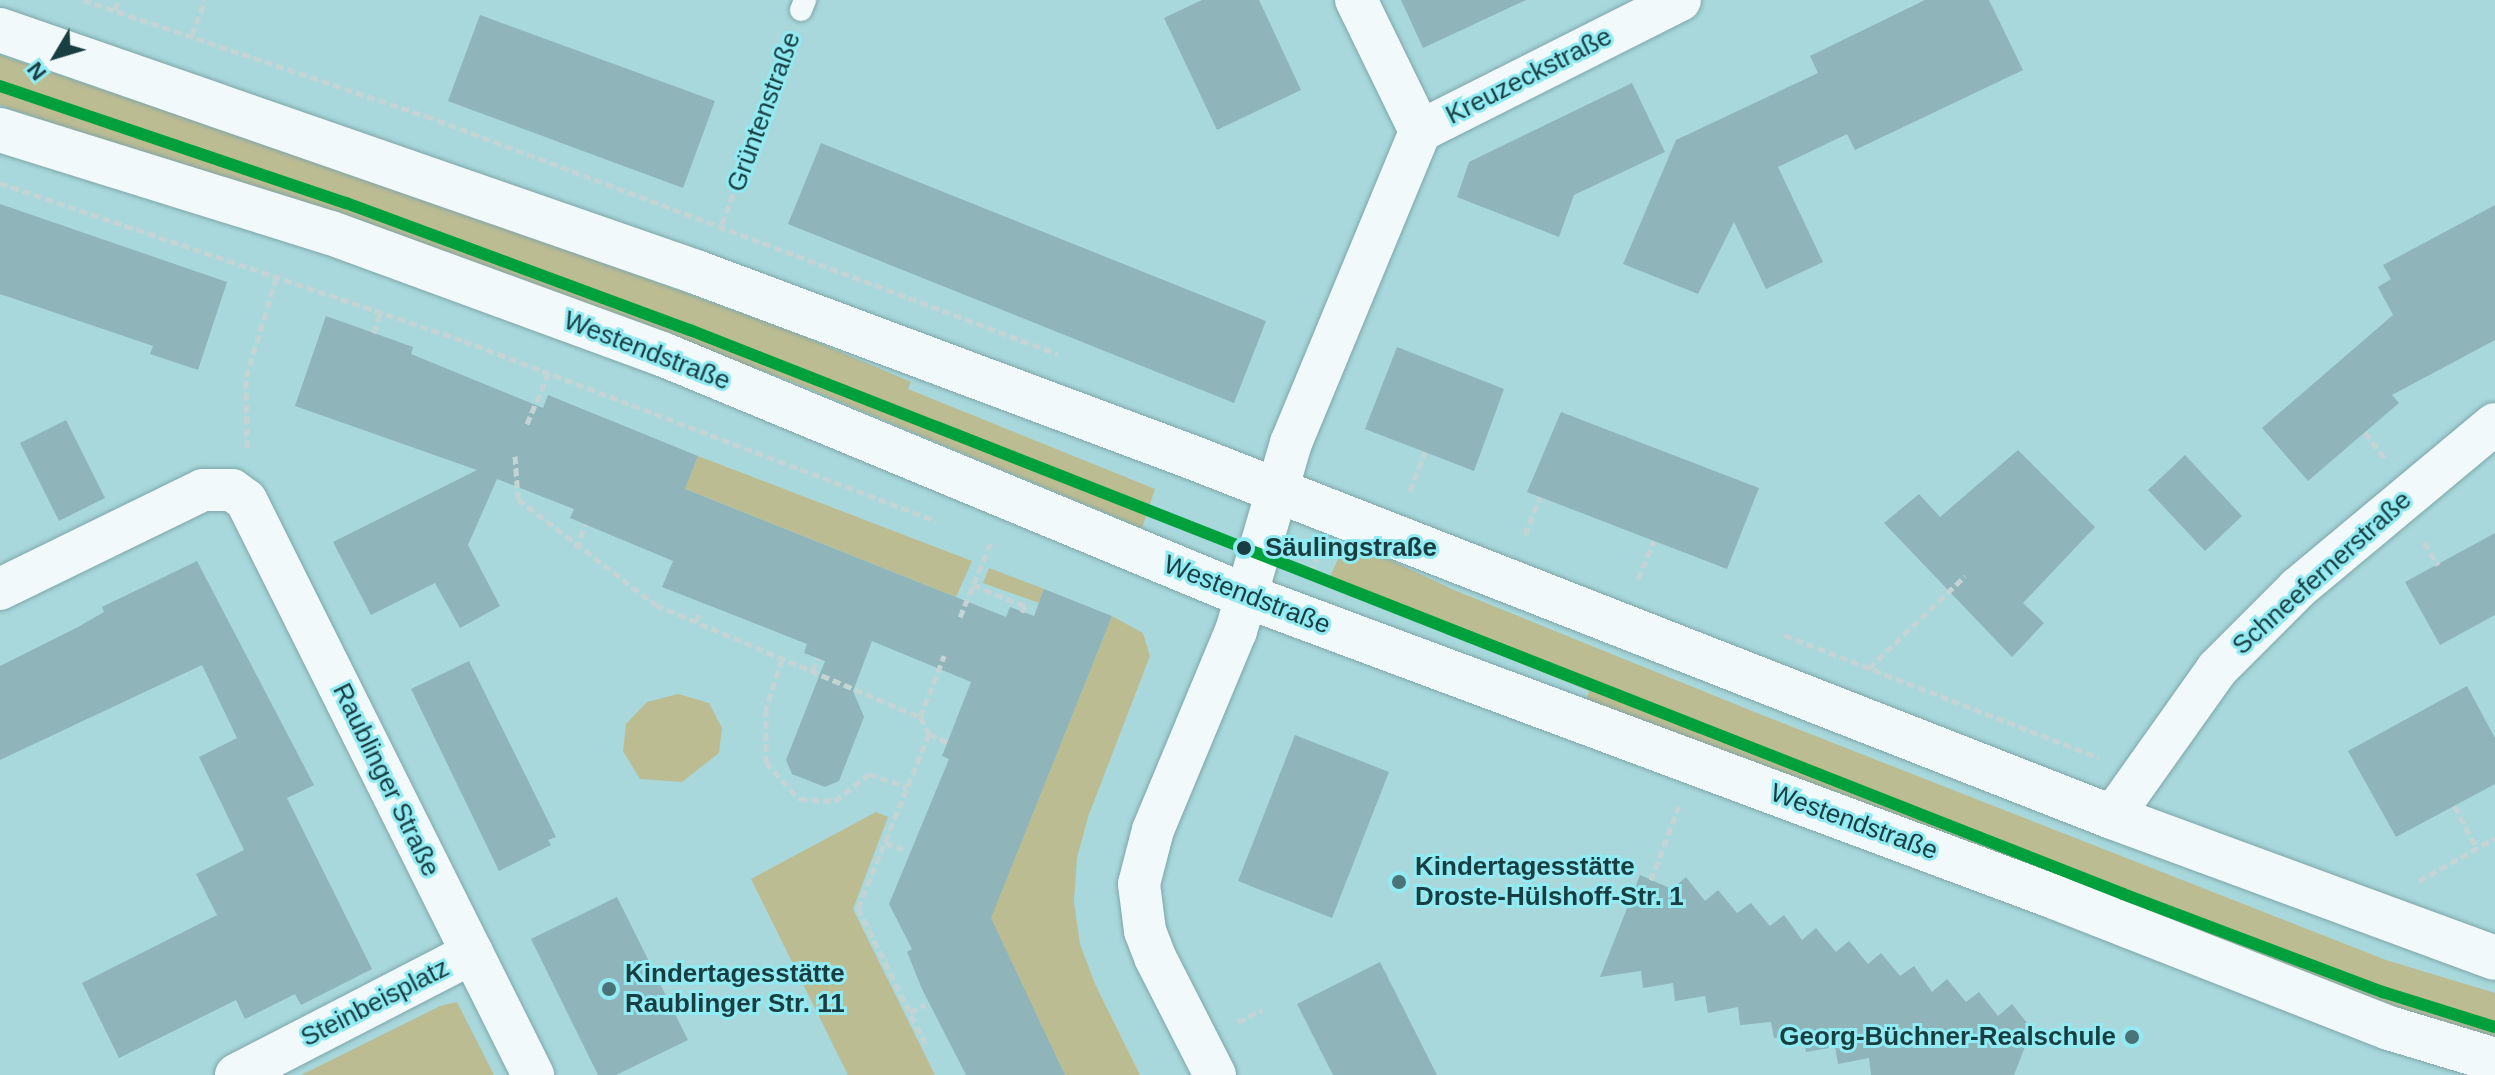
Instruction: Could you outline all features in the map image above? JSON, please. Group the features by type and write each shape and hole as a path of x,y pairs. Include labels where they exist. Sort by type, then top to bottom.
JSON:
{"main road":[{"path":"0,30 696,272 2112,817 2495,958"},
{"name":"Westendstraße","path":"0,130 331,233 662,354 1246,596 2057,898 2389,1028 2495,1060"}],"street":[{"path":"1215,1075 1155,957 1145,931 1139,884 1153,830 1246,596 1291,443 1420,131 1356,0"},
{"name":"Kreuzeckstraße","path":"1420,131 1680,0"},
{"name":"Schneefernerstraße","path":"2112,817 2217,669 2298,588 2495,424"},
{"path":"0,589 181,498 203,490 232,490"},
{"name":"Raublinger Straße","path":"232,490 258,521 533,1075"},
{"name":"Steinbeisplatz","path":"236,1075 472,953"}],"path":[{"path":"115,10 118,0"},
{"path":"192,35 205,0"},
{"name":"Grüntenstraße","path":"722,224 803,5"},
{"path":"232,490 248,444 246,377 276,279"},
{"path":"374,333 380,313"},
{"path":"527,424 548,374"},
{"path":"1410,491 1425,452"},
{"path":"515,456 518,499 577,549 656,605 920,717 929,734 947,742"},
{"path":"1525,535 1540,497"},
{"path":"577,549 585,524"},
{"path":"1638,579 1654,541"},
{"path":"960,617 991,542"},
{"path":"1869,668 1965,576"},
{"path":"973,585 1025,606 1022,612"},
{"path":"696,622 700,611"},
{"path":"920,717 944,656"},
{"path":"812,671 818,658"},
{"path":"782,659 766,708 766,762 799,799 835,801 869,774 907,787"},
{"path":"926,1045 858,908 929,734"},
{"path":"1651,880 1680,801"},
{"path":"2454,806 2477,848"},
{"path":"2417,882 2495,838"},
{"path":"885,843 903,849"},
{"path":"910,1012 925,1005"}],"green space":[{"path":"0,55 431,200 798,334 911,382 908,389 1155,489 1142,528 788,380 0,105"},
{"path":"698,456 972,561 956,597 685,489"},
{"path":"1347,540 1454,590 1767,717 2386,960 2495,993 2495,1044 1586,701 1589,691 1326,585"},
{"path":"989,568 1044,589 1039,603 983,583"},
{"path":"1112,616 1143,633 1150,656 1088,817 1077,858 1074,902 1080,944 1095,984 1140,1075 1065,1075 987,911 995,907"},
{"path":"678,694 709,703 722,728 719,753 682,782 640,779 623,751 626,724 647,702"},
{"path":"876,812 888,817 853,909 935,1075 848,1075 751,879"},
{"path":"457,1002 494,1075 301,1075 440,1006"}],"building":[{"path":"1202,0 1259,0 1301,90 1217,130 1164,18"},
{"path":"1401,0 1526,0 1423,48"},
{"path":"1925,0 1989,0 2023,70 1855,150 1847,134 1778,167 1823,262 1766,289 1734,222 1698,294 1623,264 1676,140 1818,73 1810,56"},
{"path":"480,15 715,101 683,188 448,101"},
{"path":"1632,83 1665,152 1574,195 1559,237 1457,197 1469,162"},
{"path":"821,143 1266,321 1234,403 788,224"},
{"path":"0,204 227,282 198,370 150,354 153,346 0,294"},
{"path":"2495,205 2495,340 2392,395 2399,403 2308,481 2262,428 2393,315 2378,287 2391,279 2383,265"},
{"path":"326,316 413,347 411,354 543,408 548,395 698,456 685,489 1006,617 1010,607 1034,616 1044,589 1112,616 991,918 1065,1075 966,1075 922,989 907,952 912,949 889,904 949,759 942,756 971,682 872,641 853,691 864,717 839,781 825,787 792,774 786,760 825,661 804,653 807,644 662,587 673,561 570,518 574,509 497,479 468,545 500,606 460,628 435,583 371,615 333,542 477,470 295,406"},
{"path":"1397,347 1504,389 1474,471 1365,429"},
{"path":"1561,412 1759,488 1727,569 1527,492"},
{"path":"66,420 105,498 59,521 20,443"},
{"path":"2018,450 2095,527 2023,603 2044,623 2012,657 1884,523 1919,494 1940,517"},
{"path":"2185,455 2242,516 2205,551 2148,490"},
{"path":"2495,533 2495,615 2440,645 2405,582"},
{"path":"197,561 314,785 287,798 372,969 301,1005 295,994 245,1019 236,1000 119,1058 82,983 217,915 196,874 244,850 199,757 237,738 202,665 0,760 0,666 104,612 102,607"},
{"path":"469,661 556,837 548,840 551,845 499,871 411,689"},
{"path":"2467,686 2495,738 2495,784 2396,837 2348,751"},
{"path":"1295,735 1389,772 1332,918 1238,881"},
{"path":"1640,875 1672,889 1686,877 1705,901 1718,890 1737,913 1751,903 1770,926 1784,915 1802,940 1816,928 1836,952 1849,941 1868,964 1881,953 1900,976 1914,966 1932,992 1947,979 1966,1002 1979,992 1998,1016 2012,1004 2032,1029 2014,1075 1871,1075 1869,1058 1838,1064 1835,1047 1806,1052 1803,1034 1774,1038 1771,1022 1740,1025 1738,1007 1708,1013 1705,996 1675,1001 1673,983 1643,988 1641,971 1600,977"},
{"name":"Kindertagesstätte Raublinger Str. 11","path":"617,897 688,1040 616,1075 598,1075 531,939"},
{"path":"1380,962 1437,1075 1333,1075 1297,1004"}],"transit line":[{"path":"0,86 346,203 690,330 2123,894 2383,992 2495,1027"}],"place":[{"name":"Säulingstraße","path":"1244,548"},
{"name":"Kindertagesstätte Droste-Hülshoff-Str. 1","path":"1399,882"},
{"name":"Kindertagesstätte Raublinger Str. 11","path":"609,989"},
{"name":"Georg-Büchner-Realschule","path":"2132,1037"}]}
